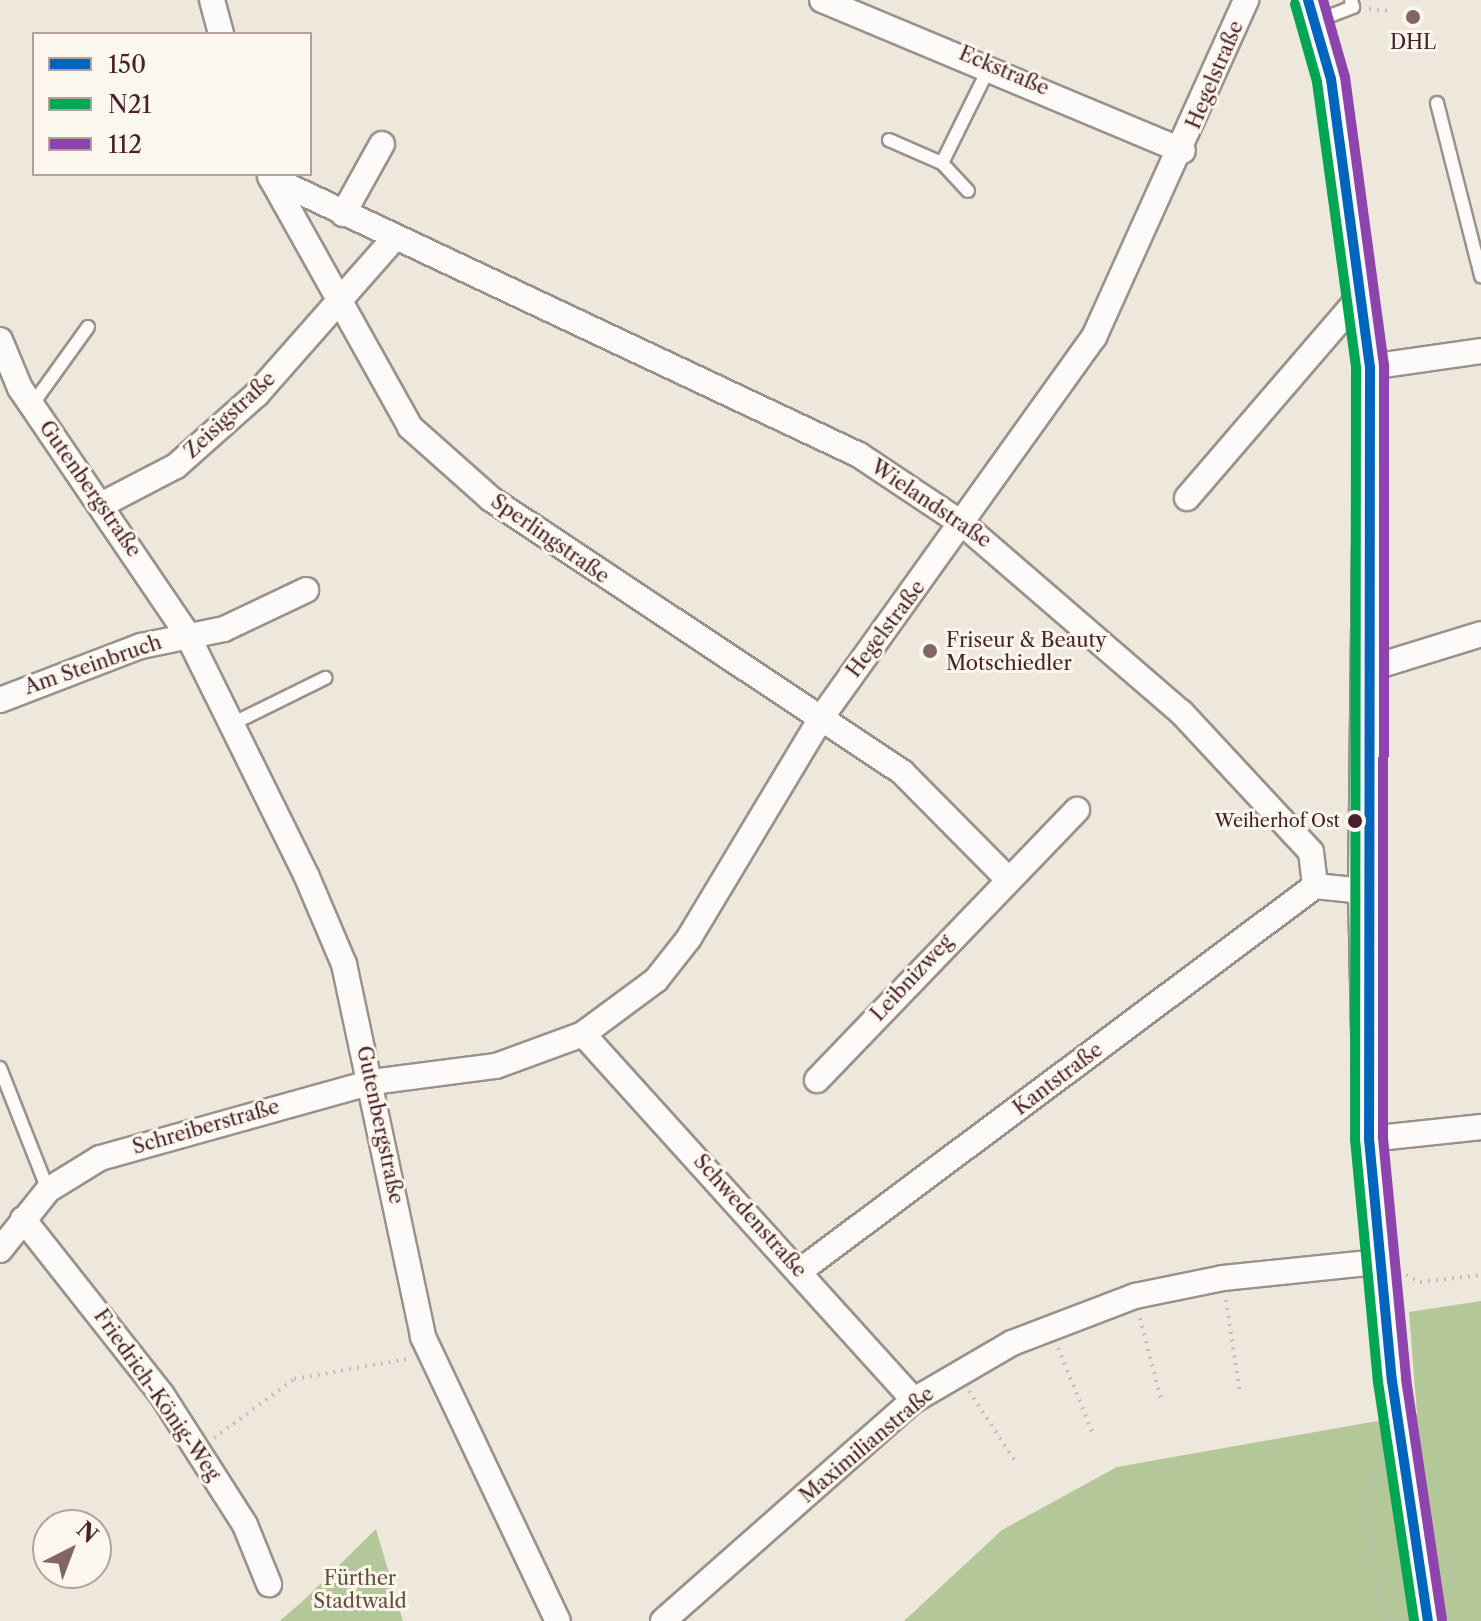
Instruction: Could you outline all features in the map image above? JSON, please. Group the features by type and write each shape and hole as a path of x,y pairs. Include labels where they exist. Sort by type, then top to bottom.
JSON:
{"street":[{"path":"212,0 220,32"},
{"name":"Eckstraße","path":"822,0 990,66 1183,151"},
{"name":"Hegelstraße","path":"372,1082 496,1066 583,1034 656,980 689,938 821,718 964,525 1094,337 1183,151 1246,0"},
{"path":"1311,11 1331,79 1370,367 1364,891 1369,1139 1379,1262 1428,1621"},
{"path":"343,214 382,144"},
{"name":"Wielandstraße","path":"270,176 392,241 859,455 964,525 1181,712 1311,852 1315,886"},
{"name":"Sperlingstraße","path":"270,176 410,427 491,499 821,718"},
{"name":"Zeisigstraße","path":"103,504 176,466 257,394 392,241"},
{"path":"1187,498 1360,297"},
{"name":"Gutenbergstraße","path":"0,340 17,398 103,504 187,634 234,723 344,964 430,1355 558,1621"},
{"path":"1370,367 1481,351"},
{"path":"187,634 224,629 306,590"},
{"name":"Am Steinbruch","path":"0,700 187,634"},
{"path":"1365,670 1481,634"},
{"path":"821,718 902,772 1006,877"},
{"name":"Leibnizweg","path":"817,1080 1006,877 1077,810"},
{"path":"1315,886 1364,891"},
{"name":"Kantstraße","path":"800,1271 1315,886"},
{"name":"Schwedenstraße","path":"583,1034 914,1400"},
{"name":"Schreiberstraße","path":"0,1250 48,1190 100,1158 372,1082"},
{"path":"1369,1139 1481,1127"},
{"name":"Friedrich-König-Weg","path":"23,1219 81,1286 198,1450 245,1525 269,1584"},
{"name":"Maximilianstraße","path":"663,1621 914,1400 957,1372 1049,1327 1135,1296 1223,1278 1379,1262"}],"lane":[{"path":"1311,11 1352,4"},
{"path":"942,163 990,66"},
{"path":"1437,103 1481,276"},
{"path":"889,140 942,163 968,191"},
{"path":"17,398 88,327"},
{"path":"234,723 325,678"},
{"path":"0,1068 48,1190"}],"path":[{"path":"1352,4 1390,11"},
{"path":"1379,1262 1420,1282 1481,1275"},
{"path":"1223,1278 1240,1394"},
{"path":"1135,1296 1162,1403"},
{"path":"1049,1327 1094,1436"},
{"path":"198,1450 294,1379 430,1355"},
{"path":"957,1372 1017,1464"},
{"path":"1378,1455 1370,1499 1377,1589 1392,1621"}],"green space":[{"path":"1481,1301 1481,1621 904,1621 1002,1530 1117,1467 1417,1414 1409,1312"},
{"name":"Fürther Stadtwald","path":"376,1529 403,1621 280,1621 305,1599"}],"transit line":[{"name":"150","path":"1308,0 1331,79 1370,367 1369,1139 1392,1381 1428,1621"},
{"name":"112","path":"1323,0 1345,77 1384,365 1383,1138 1406,1379 1442,1619"},
{"name":"N21","path":"1295,4 1317,82 1356,368 1355,1139 1378,1382 1414,1621"}],"place":[{"name":"DHL","path":"1413,17"},
{"name":"Friseur & Beauty Motschiedler","path":"930,651"},
{"name":"Weiherhof Ost","path":"1355,821"}]}
